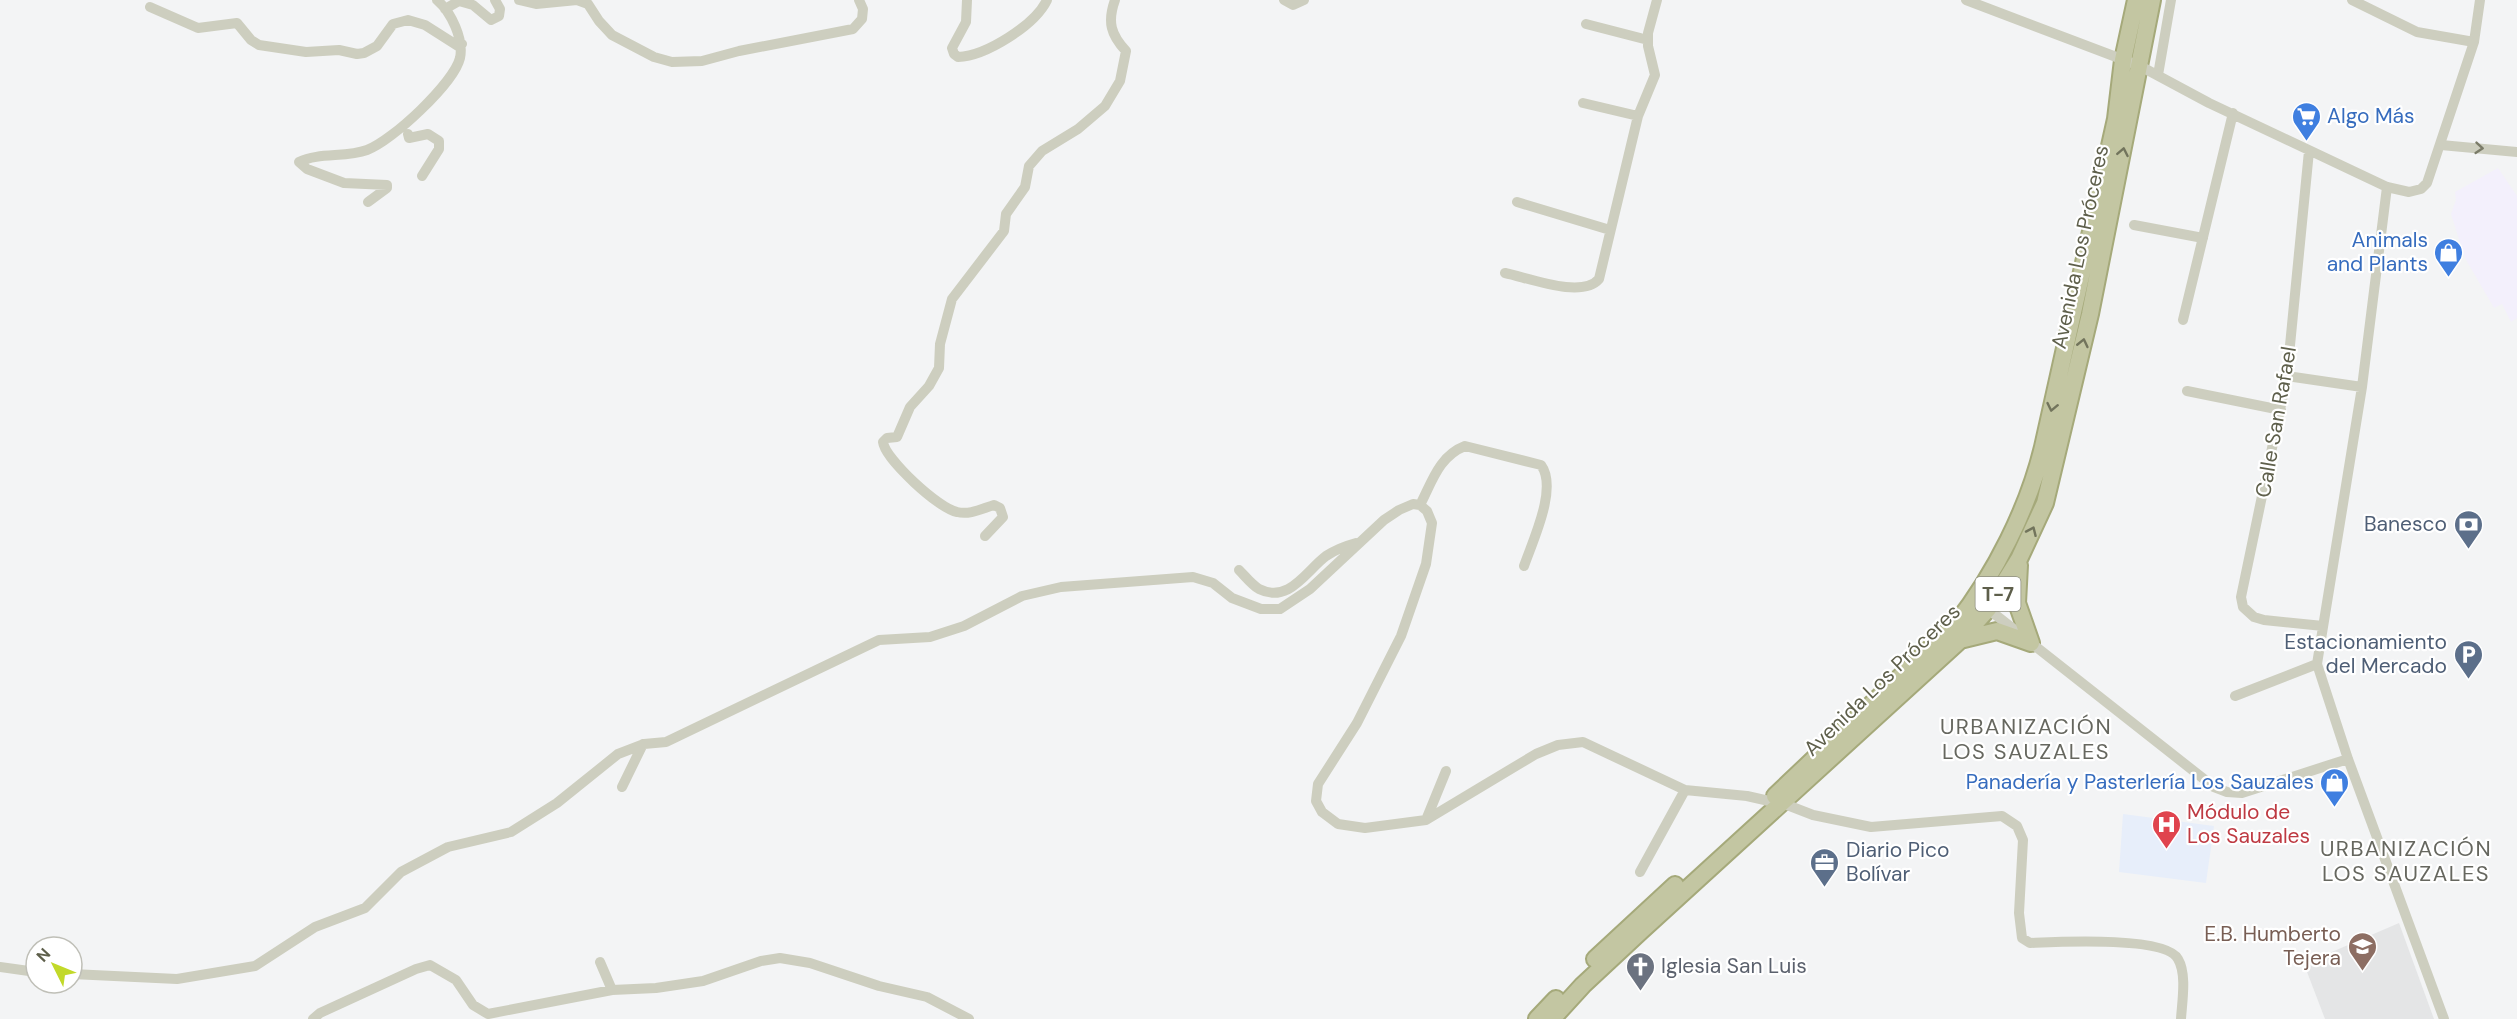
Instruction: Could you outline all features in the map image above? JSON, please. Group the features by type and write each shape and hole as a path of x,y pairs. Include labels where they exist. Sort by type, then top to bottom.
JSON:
{"highway":[{"name":"Avenida Los Próceres","path":"1552,1019 1583,985 1776,802 1935,646 1982,604 2038,467 2116,119 2123,60 2136,0"},
{"name":"Avenida Los Próceres","path":"1537,1019 1579,974 1636,920 1776,802 1959,641 1982,604 2019,559 2045,503 2090,314 2152,0"},
{"name":"T-7","path":"2019,559 2017,603 2031,643"},
{"path":"1959,641 1997,631 2031,643"}],"street":[{"path":"368,202 387,188 387,185 344,183 307,169 299,162 370,150 387,140 412,117 453,72 460,61 462,44 445,9 437,0"},
{"path":"445,9 459,1 466,2 491,20 499,16 500,9 495,0"},
{"path":"519,0 536,4 577,0 588,4 598,21 612,35 654,57 672,62 702,62 739,51 853,29 862,19 863,9 859,0"},
{"path":"967,0 966,22 952,48 958,57 994,45 1018,31 1041,11 1047,0"},
{"path":"985,536 1003,517 1000,508 994,505 974,512 959,513 942,506 906,475 889,456 883,442 887,438 897,437 910,407 939,368 940,344 948,309 985,254 1004,231 1005,214 1025,187 1029,166 1042,151 1078,129 1100,111 1120,81 1126,53 1110,28 1115,0"},
{"path":"1284,0 1293,5 1304,0"},
{"path":"1505,273 1578,289 1587,288 1599,279 1638,116 1655,75 1648,40 1657,0"},
{"path":"1966,0 2140,66 2387,188 2409,192 2421,189 2427,183 2474,42 2480,0"},
{"path":"2158,75 2171,0"},
{"path":"2352,0 2417,32 2474,42"},
{"path":"150,7 198,28 237,23 251,40 259,45 306,52 339,50 357,54 364,53 377,46 393,24 408,20 425,25 458,46 462,44"},
{"path":"1586,24 1648,40"},
{"path":"1583,103 1638,116"},
{"path":"2182,320 2233,113"},
{"path":"412,117 406,139 428,134 439,141 439,149 422,176"},
{"path":"2441,145 2517,152"},
{"name":"Calle San Rafael","path":"2309,151 2287,376 2241,597 2243,607 2254,617 2323,626"},
{"path":"2387,188 2362,387 2317,664 2348,759 2444,1019"},
{"path":"1517,202 1610,230"},
{"path":"2134,225 2203,238"},
{"path":"2287,376 2362,387"},
{"path":"2187,391 2281,410"},
{"path":"1420,505 1442,461 1454,451 1465,446 1541,465 1547,474 1547,494 1524,566"},
{"path":"84,975 177,979 255,966 315,927 365,908 401,872 429,857 448,848 511,832 556,803 618,754 644,744 666,742 879,640 930,637 964,626 1022,596 1061,587 1193,577 1214,584 1232,598 1261,609 1280,609 1310,589 1399,510 1413,504 1420,505 1427,511 1432,523 1426,564 1401,636 1358,723 1318,784 1316,801 1322,812 1338,824 1365,828 1426,820 1536,754 1558,745 1583,742 1685,790 1748,796 1776,802 1813,815 1871,827 2002,816 2017,826 2023,840 2019,913 2022,938 2030,943 2116,943 2159,946 2171,951 2179,959 2182,972 2181,1019"},
{"path":"1239,570 1258,589 1271,593 1283,591 1297,584 1337,549 1362,541"},
{"path":"1982,604 2214,787 2227,792 2242,793 2348,759"},
{"path":"2235,696 2317,664"},
{"path":"622,787 644,744"},
{"path":"1426,820 1446,771"},
{"path":"1640,872 1685,790"},
{"path":"313,1019 320,1013 416,969 430,965 456,980 472,1005 488,1014 612,990 656,988 702,981 780,958 810,963 879,987 927,997 963,1017"},
{"path":"600,962 612,990"},
{"path":"0,967 24,970"}],"shaded area":[{"path":"2498,168 2517,196 2517,318 2511,322 2502,304 2494,308 2465,258 2451,214 2456,200 2455,192"},
{"name":"Módulo de Los Sauzales","path":"2123,814 2214,826 2206,883 2119,872"},
{"name":"E.B. Humberto Tejera","path":"2399,923 2434,1019 2325,1019 2304,964"}],"place":[{"name":"Algo Más","path":"2306,142"},
{"name":"Animals and Plants","path":"2449,278"},
{"name":"Banesco","path":"2468,550"},
{"name":"Estacionamiento del Mercado","path":"2468,680"},
{"name":"Panadería y Pasterlería Los Sauzales","path":"2335,808"},
{"name":"Módulo de Los Sauzales","path":"2166,850"},
{"name":"Diario Pico Bolívar","path":"1825,888"},
{"name":"E.B. Humberto Tejera","path":"2362,972"},
{"name":"Iglesia San Luis","path":"1640,992"}],"district":[{"name":"URBANIZACIÓN LOS SAUZALES","path":"2026,738"},
{"name":"URBANIZACIÓN LOS SAUZALES","path":"2406,860"}]}
